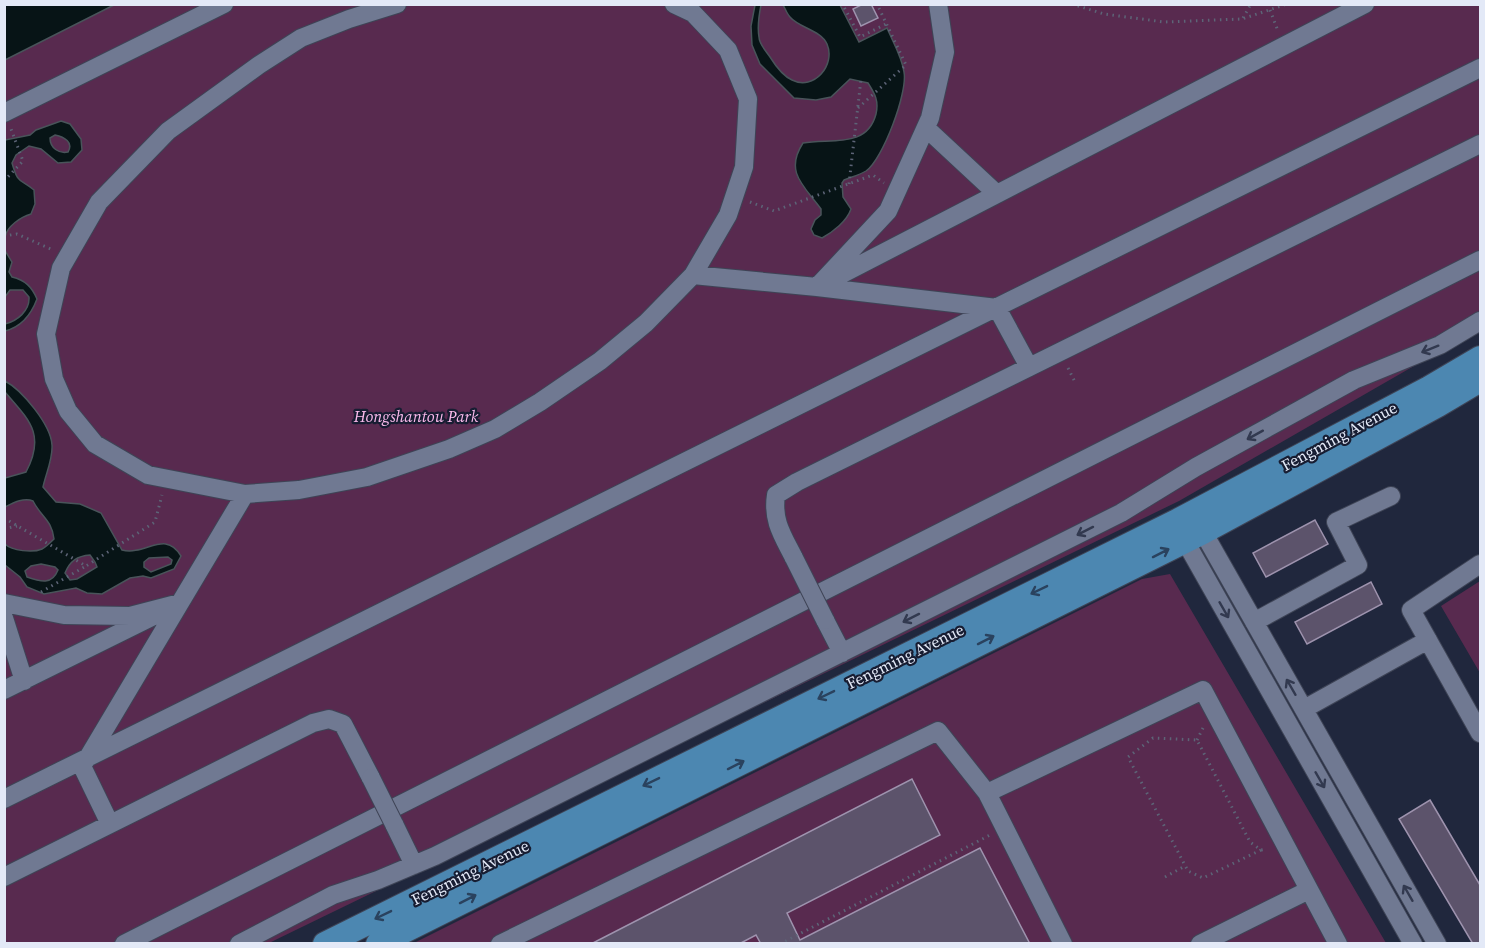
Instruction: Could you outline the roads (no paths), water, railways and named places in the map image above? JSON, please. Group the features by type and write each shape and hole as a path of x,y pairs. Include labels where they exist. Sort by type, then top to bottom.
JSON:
{"main road":[{"name":"Fengming Avenue","path":"378,944 1189,527 1480,358"},
{"name":"Fengming Avenue","path":"325,944 1189,527 1438,405 1480,380"}],"street":[{"path":"5,113 224,4"},
{"path":"397,4 301,38 259,65 168,132 99,202 61,268 46,334 54,379 68,411 95,444 148,475 245,494 299,490 367,477 449,449 495,429 600,361 646,323 693,276 728,215 744,167 748,99 728,51 693,13 674,4"},
{"path":"817,287 888,211 926,128 945,52 939,4"},
{"path":"817,287 1365,4"},
{"path":"4,800 1480,68"},
{"path":"926,128 997,194"},
{"path":"842,652 777,524 774,509 776,495 797,482 1480,144"},
{"path":"124,944 1480,260"},
{"path":"693,276 817,287 997,308"},
{"path":"997,308 1029,367"},
{"path":"239,944 333,895 414,865 1120,513 1196,467 1354,380 1440,345 1480,321"},
{"path":"84,760 245,494"},
{"path":"1254,622 1358,565 1336,522 1391,496"},
{"path":"1189,527 1254,622 1437,944"},
{"path":"1189,527 1413,944"},
{"path":"1480,564 1411,610 1480,733"},
{"path":"12,604 64,615 130,616 180,603"},
{"path":"4,690 180,603"},
{"path":"4,618 24,681"},
{"path":"1304,709 1428,640"},
{"path":"987,793 1203,690 1338,944"},
{"path":"4,877 313,723 328,719 343,724 414,865"},
{"path":"500,944 938,731 987,793 1063,944"},
{"path":"84,760 110,824"},
{"path":"1200,944 1310,890"}],"park label":[{"name":"Hongshantou Park","path":"416,416"}]}
